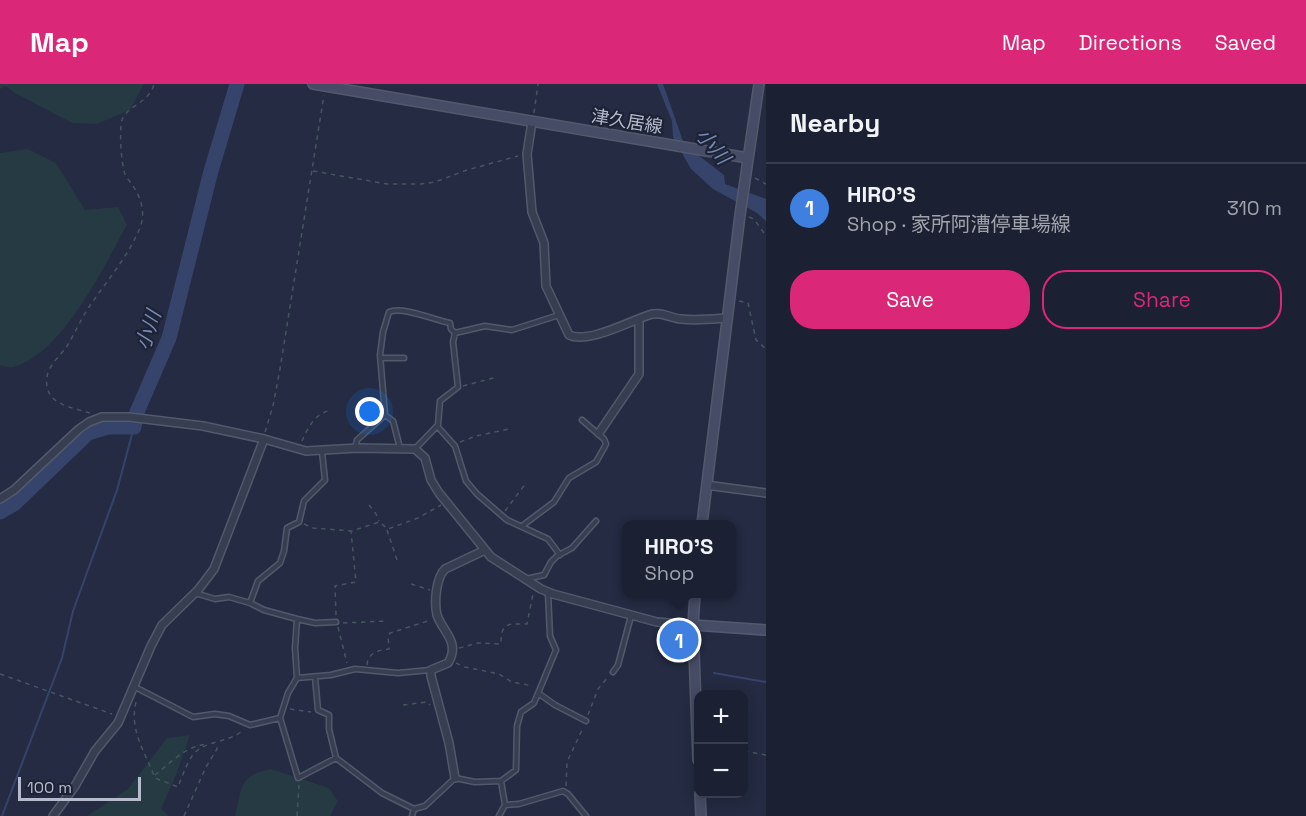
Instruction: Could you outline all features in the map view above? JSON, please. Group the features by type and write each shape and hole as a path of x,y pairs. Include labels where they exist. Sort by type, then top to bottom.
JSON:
{"main road":[{"name":"津久居線","path":"314,84 748,158"},
{"path":"702,520 740,215 759,84"},
{"path":"695,598 693,625 698,744"},
{"path":"693,625 766,630"},
{"path":"700,798 701,816"}],"street":[{"path":"532,122 527,154 532,212 543,243 546,286 569,335 579,338 657,314 680,319 728,318"},
{"path":"598,433 639,374 639,319"},
{"path":"0,500 14,490 79,429 102,417 129,417 203,426 264,439 299,450 322,452 355,449 415,449 425,458 431,480 491,557 537,587 631,616 657,622 693,625"},
{"path":"53,816 75,786 95,751 121,718 137,688 151,646 162,625 195,593 214,569 264,439"},
{"path":"706,485 766,493"},
{"path":"455,778 431,670 450,660 452,649 449,633 438,616 437,591 445,569 485,550"}],"lane":[{"path":"400,448 393,421 385,415 381,358 388,312 410,312 450,322 450,329 455,333"},
{"path":"455,333 489,326 512,330 559,315"},
{"path":"415,449 437,426 440,417 440,401 457,388 453,342 455,333"},
{"path":"381,358 404,358"},
{"path":"355,449 357,440 385,415"},
{"path":"522,526 557,499 570,478 596,462 606,444 598,433 582,420"},
{"path":"437,426 454,447 466,481 477,494 501,516 548,540 560,555"},
{"path":"250,603 258,581 280,563 287,528 300,522 304,501 325,480 322,452"},
{"path":"526,579 544,575 551,562 572,548 596,521"},
{"path":"315,677 318,710 329,716 329,729 336,758 382,793 414,809 425,806 455,778 475,782 501,781 516,770 519,717 521,712 534,703 556,650 550,636 548,592"},
{"path":"195,593 215,599 229,597 264,610 315,623 337,623"},
{"path":"613,672 618,665 631,616"},
{"path":"297,619 294,648 297,678 290,689 280,718 298,778 336,758"},
{"path":"297,678 331,675 349,670 367,669 398,673 431,670"},
{"path":"137,688 186,714 197,717 215,714 229,716 250,725 280,718"},
{"path":"539,691 555,705 586,721"},
{"path":"499,816 505,805 501,781"},
{"path":"505,805 519,804 561,791 566,792 586,816"},
{"path":"412,816 414,809"}],"path":[{"path":"102,417 56,402 51,398 48,390 47,375 81,319 109,282 140,229 142,206 139,195 124,171 121,124 127,112 150,94 154,84"},
{"path":"532,122 538,84"},
{"path":"264,439 280,369 325,86"},
{"path":"312,171 387,184 421,184 435,182 527,154"},
{"path":"746,175 758,178 766,184"},
{"path":"740,215 753,219 766,236"},
{"path":"730,299 748,303 756,340 766,349"},
{"path":"457,388 497,377"},
{"path":"299,450 308,427 321,413 328,411"},
{"path":"454,447 468,438 509,429"},
{"path":"501,516 525,483"},
{"path":"388,529 432,512 446,501"},
{"path":"369,505 379,522 388,529 398,560"},
{"path":"300,522 313,528 351,531 379,522"},
{"path":"349,670 337,623 335,586 356,582 351,531"},
{"path":"411,584 437,591"},
{"path":"452,649 478,643 501,644 501,631 504,627 512,624 526,624 531,600 537,587"},
{"path":"367,669 369,656 389,649 388,636 390,633 436,619 438,616"},
{"path":"337,623 387,621"},
{"path":"450,660 465,667 500,674 507,680 532,685 539,691"},
{"path":"566,792 567,762 598,689 613,672"},
{"path":"0,674 121,718"},
{"path":"137,688 133,721 136,735 154,776 162,782 178,787 192,755 210,744"},
{"path":"403,705 427,702 432,707"},
{"path":"283,709 313,713"},
{"path":"154,776 184,753 201,745 235,737 250,725"},
{"path":"184,816 206,767 217,749 218,742"},
{"path":"748,752 766,755"},
{"path":"297,816 300,792 298,778"}],"shaded area":[{"path":"0,84 144,84 130,110 97,124 72,123 6,86 0,89"},
{"path":"28,149 56,163 85,210 118,207 127,225 94,285 65,328 48,346 31,359 10,367 0,365 0,153"},
{"path":"190,735 161,809 169,816 87,816 128,789 167,738"},
{"path":"271,769 329,788 338,801 330,816 235,816 241,790 247,779"}],"water":[{"path":"657,84 663,84 684,144 724,175 725,184 766,199 766,221 757,213 713,189 691,169 673,137 672,121"}],"waterway":[{"name":"小川","path":"0,512 14,504 88,433 108,427 134,427 137,412 169,338 211,171 237,84"},
{"path":"2,816 62,658 73,611 117,490 134,427"},
{"path":"714,673 766,682"}],"place":[{"name":"HIRO'S","path":"679,640"}]}
